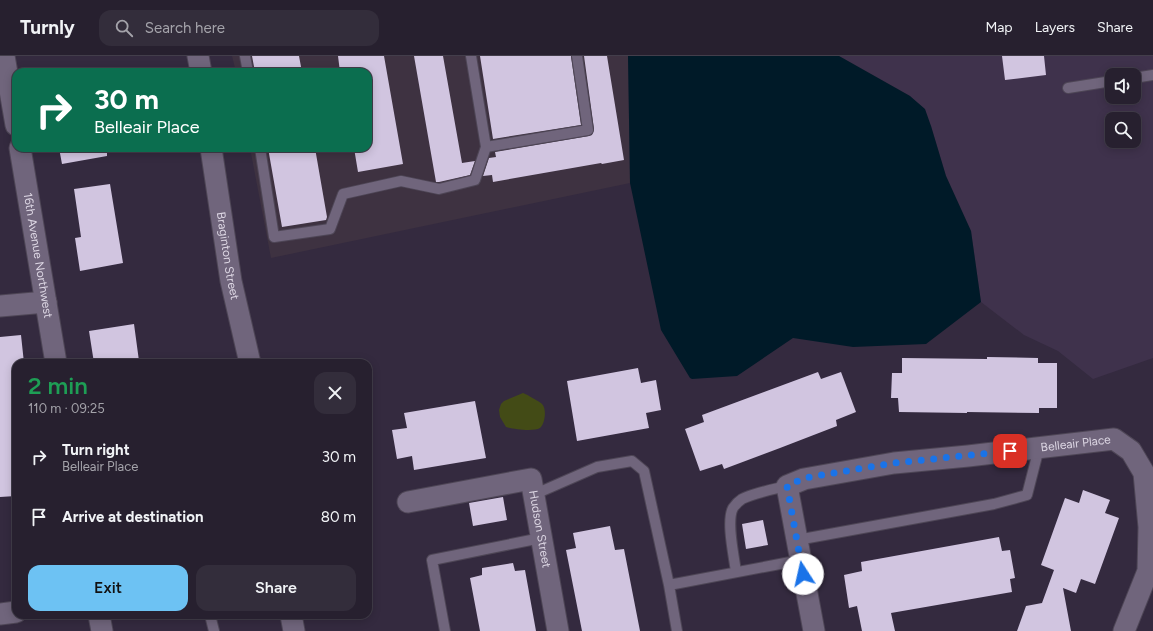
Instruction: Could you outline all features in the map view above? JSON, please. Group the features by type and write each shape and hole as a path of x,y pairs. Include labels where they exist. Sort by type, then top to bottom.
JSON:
{"street":[{"path":"4,56 12,102"},
{"path":"198,56 200,68"},
{"name":"16th Avenue Northwest","path":"21,152 55,359"},
{"name":"Braginton Street","path":"213,152 230,281 249,359"},
{"path":"0,306 46,302"},
{"name":"Belleair Place","path":"787,486 804,478 894,463 1114,439 1131,451 1149,481 1148,571 1124,631"},
{"name":"Hudson Street","path":"408,502 530,479 558,631"},
{"path":"787,486 814,631"},
{"path":"0,614 12,612"},
{"path":"100,619 102,631"},
{"path":"292,619 294,631"}],"lane":[{"path":"246,56 248,68"},
{"path":"261,152 274,237 330,230 343,194 401,181 439,189 475,180 486,147 470,56"},
{"path":"486,147 588,130 577,56"},
{"path":"1141,77 1153,75"},
{"path":"1068,88 1105,82"},
{"path":"669,585 736,572 799,550 1027,495 1039,448"},
{"path":"533,495 597,467 632,461 644,472 669,585 677,631"},
{"path":"736,572 731,539 730,517 734,507 742,499 765,491 787,486"},
{"path":"445,631 432,560 541,538"},
{"path":"211,619 214,631"}],"shaded area":[{"path":"232,56 628,56 630,183 271,258 251,152 372,152 372,68 235,68"},
{"path":"839,56 1153,56 1153,358 1093,379 1058,351 1024,335 981,302 971,231 946,176 931,126 910,96"}],"green space":[{"path":"523,393 544,406 545,416 540,428 528,430 506,427 500,417 499,410 501,404 504,401"}],"water":[{"path":"628,56 839,56 910,96 925,109 946,176 971,231 981,302 926,344 853,347 793,338 737,376 690,378 661,330 630,183"}],"building":[{"path":"252,56 299,56 301,68 254,68"},
{"path":"338,56 384,56 403,164 358,172 355,152 372,152 372,68 340,68"},
{"path":"414,56 443,56 462,163 475,161 470,175 436,182"},
{"path":"480,56 571,56 581,125 493,139"},
{"path":"584,56 607,56 624,160 493,182 492,175 483,176 489,158 496,157 495,152 592,135 594,129"},
{"path":"1002,56 1044,56 1046,75 1005,80"},
{"path":"60,152 107,152 107,156 62,164"},
{"path":"269,152 316,152 327,217 326,220 282,227"},
{"path":"110,184 123,263 80,271 75,238 81,237 74,189"},
{"path":"134,324 139,359 93,359 89,331"},
{"path":"21,335 24,359 12,359 12,496 0,497 0,337"},
{"path":"987,357 1038,358 1038,363 1057,363 1057,408 1039,408 1039,413 899,412 898,398 891,398 892,373 902,373 902,358 987,359"},
{"path":"638,368 641,383 656,380 661,410 646,413 649,428 577,441 567,381"},
{"path":"818,372 821,379 841,372 856,412 836,420 837,426 780,448 724,469 722,464 700,471 685,429 704,422 702,415"},
{"path":"475,401 486,458 414,470 412,456 397,459 392,430 407,428 404,413"},
{"path":"1083,490 1110,500 1105,513 1119,518 1095,584 1081,579 1076,593 1063,588 1071,631 1017,631 1026,606 1042,603 1054,570 1041,565 1065,498 1079,503"},
{"path":"503,497 507,520 473,526 469,503"},
{"path":"763,520 768,545 746,549 742,524"},
{"path":"610,526 615,550 624,549 640,631 582,631 566,550 576,548 573,533"},
{"path":"999,537 1002,551 1010,550 1015,578 1010,579 1012,592 891,613 895,631 862,631 857,606 849,608 844,575 862,571 861,562"},
{"path":"513,563 515,571 525,570 536,631 480,631 470,578 482,575 482,568"}],"route":[{"path":"803,574 787,486 804,478 894,463 1010,451"}]}
